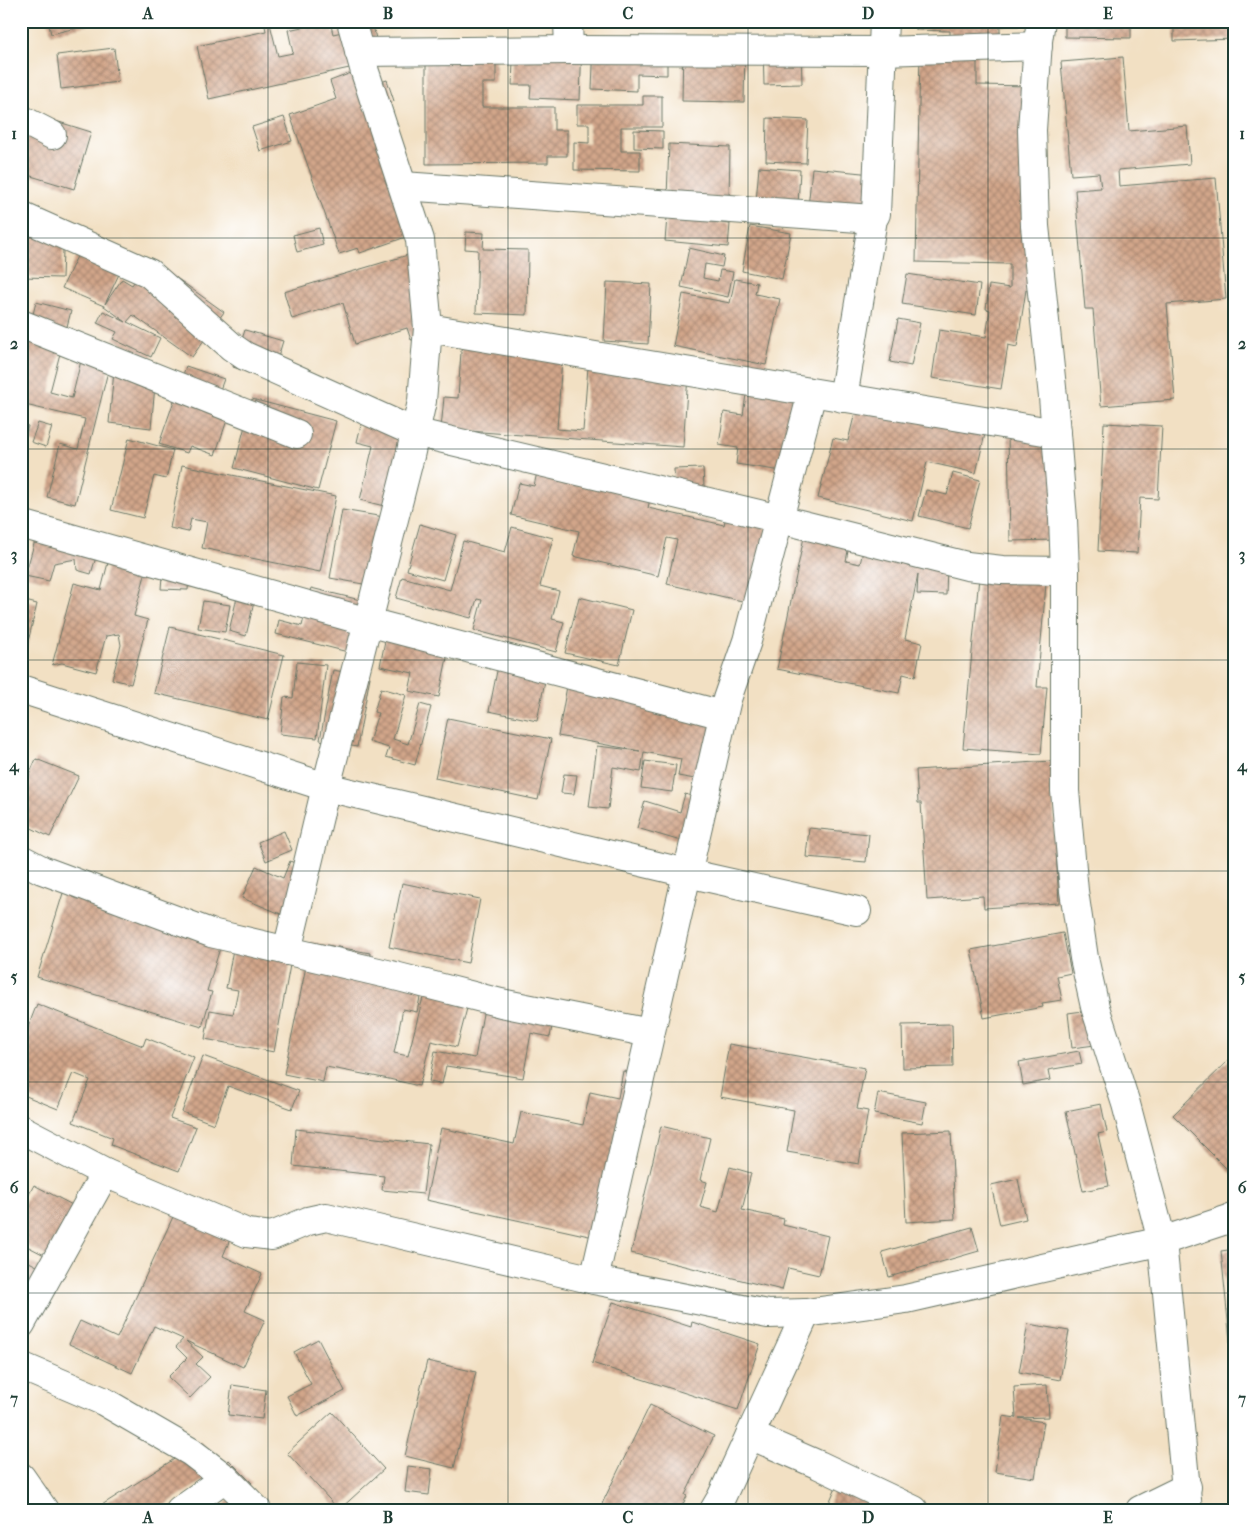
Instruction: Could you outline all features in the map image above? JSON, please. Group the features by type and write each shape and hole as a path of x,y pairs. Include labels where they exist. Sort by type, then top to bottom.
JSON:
{"street":[{"path":"287,951 326,787 410,456 422,401 428,328 420,240 350,21"},
{"path":"568,21 569,50"},
{"path":"843,398 873,219 877,207 884,21"},
{"path":"359,52 569,50 882,51 1040,34 1032,130 1035,226 1063,519 1065,791 1074,891 1094,1008 1126,1104 1162,1241 1187,1499 1140,1510"},
{"path":"22,113 52,135"},
{"path":"403,186 873,219"},
{"path":"21,216 149,273 232,347 245,356 414,432 780,519 967,566 1002,570 1064,571"},
{"path":"21,324 297,434"},
{"path":"428,328 1056,433"},
{"path":"594,1280 723,715 747,641 812,393"},
{"path":"21,524 368,622 723,715"},
{"path":"21,689 326,787 687,873 857,911"},
{"path":"21,859 42,870 211,933 501,1003 650,1034"},
{"path":"21,1129 105,1173 247,1234 272,1236 308,1221 326,1217 594,1280 768,1314 806,1314 906,1299 1162,1241 1235,1217"},
{"path":"21,1324 105,1173"},
{"path":"714,1510 806,1314"},
{"path":"21,1366 103,1401 190,1452 225,1478 257,1510"},
{"path":"750,1435 914,1510"},
{"path":"21,1478 44,1510"},
{"path":"180,1510 225,1478"}],"building":[{"path":"48,21 101,21 101,22 51,34"},
{"path":"264,21 279,21 270,24 278,56 293,53 288,30 330,21 333,34 347,31 345,21 372,21 381,61 209,99 197,46 266,31"},
{"path":"916,21 1019,21 1019,26 1000,26 1000,41 950,50 950,31 916,30"},
{"path":"1065,21 1131,21 1131,38 1065,37"},
{"path":"1174,21 1235,21 1235,39 1174,41"},
{"path":"514,38 582,41 580,100 530,98 531,85 512,85"},
{"path":"496,42 496,83 482,83 482,107 554,107 554,130 567,130 567,156 548,156 548,163 426,164 426,43"},
{"path":"683,42 745,44 744,102 682,101"},
{"path":"594,43 667,45 667,75 637,74 637,91 592,89"},
{"path":"801,45 802,84 764,85 763,46"},
{"path":"114,48 118,82 61,89 57,55"},
{"path":"920,52 977,53 977,85 1029,86 1028,290 1026,290 1017,347 1008,345 1001,389 932,378 939,330 986,337 990,310 986,309 989,285 1010,288 1010,264 916,262"},
{"path":"1123,57 1129,131 1187,126 1190,164 1118,170 1119,186 1216,178 1226,299 1167,304 1175,400 1101,406 1093,309 1085,309 1075,190 1101,188 1099,173 1071,175 1061,62"},
{"path":"354,72 360,89 387,80 394,101 381,106 429,229 360,253 358,248 339,254 290,115 336,99 330,81"},
{"path":"643,96 662,96 662,127 621,127 621,151 640,151 640,171 574,170 574,142 589,143 589,124 577,124 577,105 643,105"},
{"path":"30,113 91,132 74,189 21,173 21,128"},
{"path":"284,117 292,141 260,151 252,127"},
{"path":"767,118 808,120 806,163 766,161"},
{"path":"634,130 663,131 663,149 634,148"},
{"path":"669,144 730,147 729,199 667,197"},
{"path":"759,167 800,170 798,205 756,202"},
{"path":"812,168 872,174 868,214 808,208"},
{"path":"667,217 730,224 728,247 665,241"},
{"path":"21,223 64,224 62,278 21,277"},
{"path":"750,226 791,233 782,279 742,271"},
{"path":"319,228 323,245 297,252 293,235"},
{"path":"466,232 484,233 483,249 528,250 527,315 476,313 478,250 465,249"},
{"path":"87,235 128,255 105,304 122,279 132,285 150,259 224,312 192,357 133,315 127,322 160,338 151,357 113,339 117,332 97,323 103,311 126,322 104,306 62,288"},
{"path":"689,248 724,256 722,267 705,264 703,278 718,281 720,270 733,272 728,297 681,287"},
{"path":"428,249 438,281 418,287 432,333 411,340 407,328 355,344 343,303 292,319 284,292"},
{"path":"907,274 980,285 976,315 902,304"},
{"path":"735,279 757,283 755,294 780,299 766,365 673,346 683,294 730,303"},
{"path":"607,282 651,284 648,344 604,341"},
{"path":"36,302 71,311 50,392 72,398 83,352 111,359 75,504 47,497 60,444 78,449 85,419 21,404 21,338 27,339"},
{"path":"898,319 920,323 911,366 890,362"},
{"path":"245,330 283,341 271,380 233,367"},
{"path":"462,336 563,344 557,429 583,431 589,354 689,361 683,447 441,429 444,397 458,398"},
{"path":"115,361 157,365 151,428 109,423"},
{"path":"186,366 224,379 217,398 233,403 215,455 190,446 187,453 159,444"},
{"path":"749,374 812,384 782,471 736,464 738,448 719,445 724,412 743,415"},
{"path":"860,392 988,421 976,473 927,462 913,521 818,498 833,438 848,441"},
{"path":"252,399 336,421 318,490 234,468"},
{"path":"366,404 422,417 400,510 360,500 373,446 357,442"},
{"path":"38,423 52,427 46,447 31,442"},
{"path":"1104,423 1162,426 1158,499 1140,498 1137,553 1098,551"},
{"path":"21,424 28,426 22,449 21,449"},
{"path":"1008,433 1054,433 1056,540 1010,541"},
{"path":"129,438 173,450 166,479 154,476 143,518 111,510"},
{"path":"539,463 652,489 648,508 724,525 726,516 768,526 751,603 667,584 677,540 667,538 658,576 573,556 579,531 511,515 519,483 534,486"},
{"path":"182,465 336,496 320,572 202,548 207,522 191,519 188,532 170,528"},
{"path":"703,468 705,506 676,508 674,469"},
{"path":"953,473 980,480 968,528 919,516 926,490 947,495"},
{"path":"342,510 396,519 385,588 330,578"},
{"path":"41,519 149,560 134,616 148,620 131,684 112,679 121,645 119,634 106,636 96,672 62,663 52,665 74,583 101,590 110,555 96,557 91,574 77,570 76,559 54,563 49,581 25,576"},
{"path":"420,524 456,535 443,580 407,570"},
{"path":"512,527 553,538 540,586 559,591 552,619 564,622 556,652 474,630 482,600 477,599 471,618 396,598 402,577 450,590 463,541 505,552"},
{"path":"805,532 850,541 846,561 860,564 866,538 947,566 946,595 917,594 918,574 905,639 922,643 915,677 903,674 899,693 777,669"},
{"path":"163,563 190,564 188,590 161,589"},
{"path":"979,577 1046,584 1037,687 1047,687 1041,754 963,748"},
{"path":"240,585 257,589 246,636 229,631"},
{"path":"311,588 385,606 372,658 276,634 279,620 302,626"},
{"path":"579,597 632,610 619,665 565,653"},
{"path":"21,600 37,604 22,667 21,667"},
{"path":"203,601 230,605 225,632 198,628"},
{"path":"389,621 452,633 439,697 409,691 413,673 380,666"},
{"path":"170,627 284,655 268,720 154,693"},
{"path":"500,656 548,666 537,721 489,711"},
{"path":"297,662 326,665 317,738 280,734 284,697 293,698"},
{"path":"333,670 370,677 357,747 320,740"},
{"path":"569,675 721,704 706,781 678,776 681,759 644,752 641,772 613,767 608,809 589,807 597,746 640,751 558,736"},
{"path":"381,688 406,695 393,739 408,744 420,704 431,707 415,765 386,757 389,748 369,742 378,713 374,712"},
{"path":"448,718 551,739 538,800 435,778"},
{"path":"36,759 79,776 50,837 21,823 21,780 26,782"},
{"path":"645,761 676,765 672,792 641,788"},
{"path":"1051,761 1059,903 984,908 983,896 927,900 921,803 918,803 916,770"},
{"path":"564,774 577,775 574,794 561,793"},
{"path":"685,794 707,801 694,845 637,828 645,801 680,812"},
{"path":"809,828 869,834 866,862 806,857"},
{"path":"284,831 292,850 266,861 258,842"},
{"path":"290,861 318,873 298,921 242,898 256,866 283,878"},
{"path":"68,877 226,928 207,991 212,992 202,1027 37,977"},
{"path":"402,883 480,899 468,963 389,947"},
{"path":"237,927 295,938 274,1052 205,1039 210,1010 233,1014 238,990 226,988"},
{"path":"1063,933 1071,973 1057,976 1062,1000 1042,1003 1043,1007 984,1018 971,950"},
{"path":"311,942 370,953 368,967 424,978 417,1012 403,1009 394,1053 408,1056 429,974 473,985 457,1047 431,1041 419,1086 326,1067 323,1082 284,1074"},
{"path":"486,997 555,1010 550,1037 531,1033 523,1078 446,1066 442,1084 429,1082 435,1051 475,1058"},
{"path":"37,1004 143,1046 146,1038 194,1057 170,1118 196,1127 179,1171 111,1145 113,1138 73,1122 90,1080 73,1073 58,1109 21,1094 21,1045"},
{"path":"1090,1010 1095,1045 1072,1048 1068,1013"},
{"path":"952,1024 953,1067 903,1068 902,1025"},
{"path":"729,1044 865,1068 857,1109 868,1111 859,1164 787,1152 794,1110 720,1097"},
{"path":"1079,1051 1082,1064 1048,1070 1050,1080 1023,1085 1019,1062"},
{"path":"1235,1054 1235,1177 1173,1115"},
{"path":"203,1056 299,1091 292,1109 228,1086 214,1124 182,1112"},
{"path":"623,1071 634,1073 598,1238 426,1200 441,1128 514,1144 521,1112 583,1125 590,1092 618,1098"},
{"path":"878,1093 926,1102 922,1123 874,1114"},
{"path":"1101,1104 1107,1132 1098,1134 1109,1186 1083,1191 1066,1111"},
{"path":"661,1126 710,1138 700,1180 707,1182 700,1207 718,1212 730,1167 751,1173 742,1210 784,1219 783,1225 828,1236 819,1275 788,1268 782,1290 631,1253"},
{"path":"296,1129 429,1144 423,1194 382,1190 384,1176 293,1166"},
{"path":"951,1131 955,1219 906,1222 902,1133"},
{"path":"1018,1179 1026,1219 1000,1225 991,1185"},
{"path":"34,1185 80,1209 54,1260 21,1243 21,1209"},
{"path":"178,1206 233,1232 223,1256 262,1274 245,1311 265,1320 243,1367 186,1341 203,1357 196,1364 210,1377 190,1398 168,1377 187,1358 176,1347 183,1339 154,1326 132,1373 69,1344 80,1321 117,1338"},
{"path":"972,1227 979,1251 889,1277 882,1252"},
{"path":"1235,1249 1235,1371 1233,1371 1221,1251"},
{"path":"21,1258 47,1271 35,1294 21,1287"},
{"path":"613,1302 691,1327 692,1322 760,1344 738,1410 592,1363"},
{"path":"1028,1324 1069,1331 1060,1380 1019,1372"},
{"path":"318,1339 345,1391 297,1416 287,1396 311,1384 294,1352"},
{"path":"427,1361 476,1372 454,1468 405,1456"},
{"path":"232,1385 266,1390 262,1419 228,1415"},
{"path":"1047,1385 1049,1417 1019,1418 1044,1422 1035,1478 995,1472 1003,1416 1016,1418 1014,1387"},
{"path":"650,1405 714,1436 685,1495 687,1496 680,1510 599,1510"},
{"path":"332,1412 384,1469 339,1510 287,1453"},
{"path":"201,1442 219,1470 229,1460 252,1483 239,1496 215,1473 157,1510 94,1510"},
{"path":"408,1466 432,1469 429,1495 405,1492"},
{"path":"836,1487 889,1510 826,1510"},
{"path":"1235,1488 1235,1510 1231,1510 1231,1489"},
{"path":"229,1500 236,1510 230,1510 225,1503"}]}
